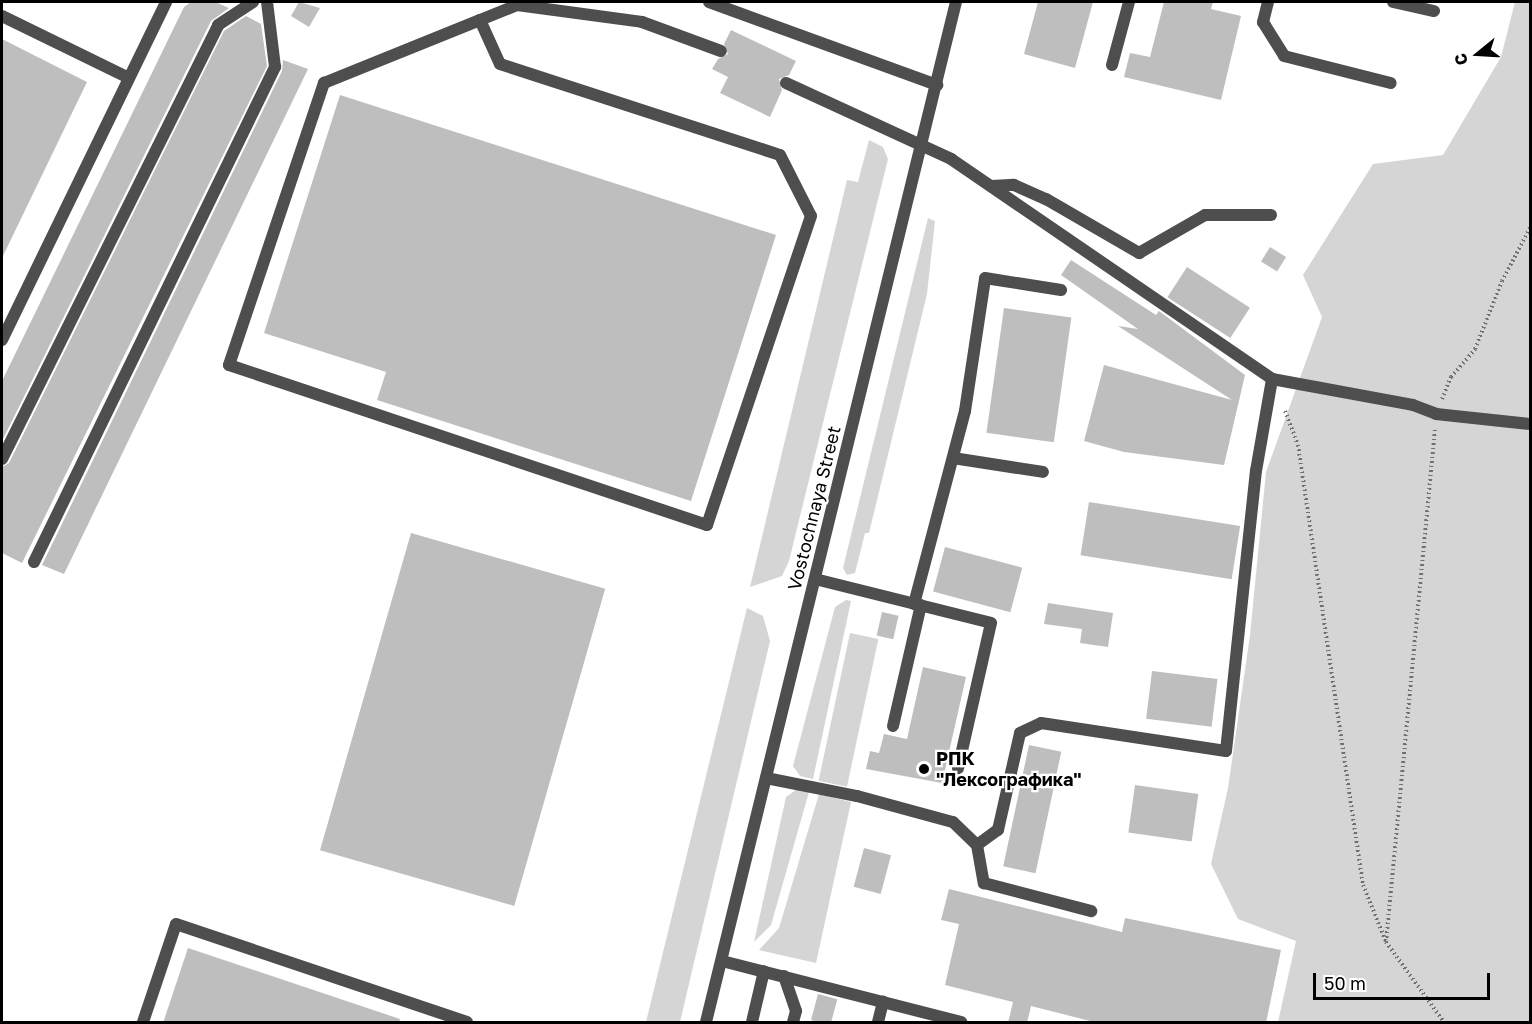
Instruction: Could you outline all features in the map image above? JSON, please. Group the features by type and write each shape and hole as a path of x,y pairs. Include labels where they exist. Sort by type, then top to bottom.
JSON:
{"street":[{"path":"2,340 166,2"},
{"path":"2,459 218,25 253,2"},
{"path":"34,562 275,67 267,2"},
{"path":"709,2 937,85"},
{"name":"Vostochnaya Street","path":"706,1023 956,2"},
{"path":"1112,65 1130,2"},
{"path":"1268,2 1263,22 1284,56 1391,83"},
{"path":"1393,2 1434,11"},
{"path":"480,20 500,64 780,155 811,216 707,525 229,365 324,83 517,5 642,22 721,51"},
{"path":"2,16 129,78"},
{"path":"786,83 921,148 951,159 1272,379 1413,405 1436,414 1530,424"},
{"path":"992,186 1014,185 1046,199 1139,253 1205,215 1270,215"},
{"path":"893,726 917,605 965,411 985,278 1061,290"},
{"path":"977,845 998,830 1020,733 1041,723 1226,751 1256,471 1272,379"},
{"path":"953,458 1042,472"},
{"path":"815,579 991,623 958,768"},
{"path":"766,778 857,796 952,822 977,845 984,883 1091,911"},
{"path":"143,1023 176,924 467,1023"},
{"path":"722,961 962,1023"},
{"path":"753,1023 764,971"},
{"path":"784,976 796,1011 793,1023"},
{"path":"878,1023 883,1002"}],"path":[{"path":"1386,942 1436,414 1451,377 1475,349 1502,280 1530,228"},
{"path":"1272,379 1298,445 1363,885 1386,942 1443,1023"}],"shaded area":[{"path":"1515,2 1530,2 1530,1022 1278,1022 1296,941 1238,919 1211,864 1228,788 1250,635 1266,472 1322,317 1303,275 1373,164 1443,155 1501,57"},
{"path":"869,140 883,147 888,159 789,561 782,576 750,587 847,180 858,182"},
{"path":"928,218 935,221 927,294 869,533 865,533 855,573 847,575 843,568"},
{"path":"846,600 851,601 813,779 800,776 793,766 835,607"},
{"path":"747,608 763,616 770,641 680,1022 646,1022"},
{"path":"850,633 878,639 847,787 819,781"},
{"path":"797,789 809,792 771,925 754,942 786,797"},
{"path":"819,794 851,802 816,963 759,950 779,928"}],"building":[{"path":"191,2 215,2 229,8 211,21 2,441 2,381 184,7"},
{"path":"299,2 320,8 309,27 291,16"},
{"path":"1038,2 1093,2 1075,68 1024,54"},
{"path":"1164,2 1213,2 1211,9 1241,16 1221,100 1124,77 1130,53 1150,57"},
{"path":"246,16 261,24 267,66 22,563 2,553 2,467 9,463 224,31"},
{"path":"731,30 796,61 789,75 779,79 782,90 770,117 720,93 728,77 712,69 718,59 728,54 724,44"},
{"path":"2,39 87,82 2,258"},
{"path":"283,60 308,69 64,574 42,565 282,71"},
{"path":"340,95 776,235 691,501 377,400 386,372 264,333"},
{"path":"1270,247 1286,257 1277,271 1261,261"},
{"path":"1071,260 1156,315 1159,311 1245,375 1224,465 1124,452 1084,441 1104,365 1232,400 1118,326 1138,329 1061,275"},
{"path":"1187,267 1250,308 1230,338 1167,297"},
{"path":"1004,308 1071,317 1054,442 986,433"},
{"path":"1089,502 1240,526 1232,579 1081,555"},
{"path":"411,533 605,589 514,906 320,850"},
{"path":"945,547 1022,568 1010,612 933,591"},
{"path":"1048,603 1113,613 1108,647 1080,643 1082,629 1044,624"},
{"path":"882,612 899,616 893,639 877,635"},
{"path":"923,667 966,677 942,783 866,769 870,751 879,753 884,734 907,739"},
{"path":"1152,671 1218,679 1212,727 1146,719"},
{"path":"1029,745 1061,752 1035,873 1003,866"},
{"path":"1135,785 1198,794 1192,841 1128,833"},
{"path":"864,848 891,855 881,894 854,887"},
{"path":"949,889 1122,932 1125,918 1281,950 1266,1023 1098,1023 1031,1006 1027,1023 1008,1023 1013,1002 945,985 959,924 941,920"},
{"path":"188,948 400,1019 399,1023 163,1023"},
{"path":"818,994 837,999 831,1022 811,1020"}],"place":[{"name":"РПК \"Лексографика\"","path":"924,769"}]}
